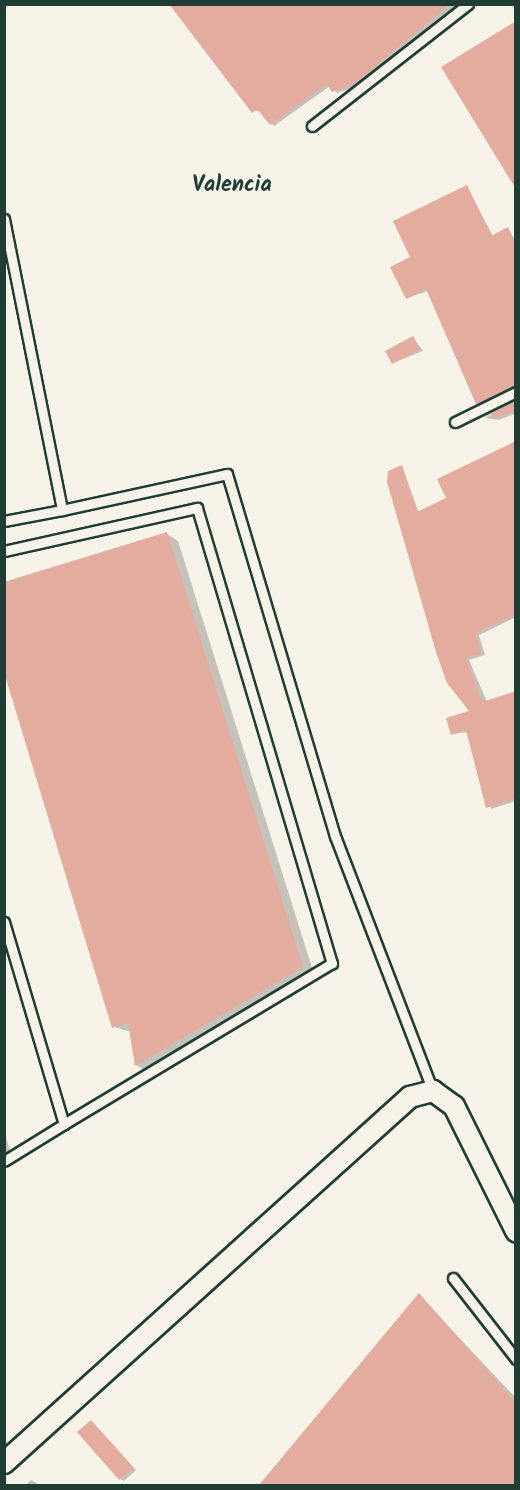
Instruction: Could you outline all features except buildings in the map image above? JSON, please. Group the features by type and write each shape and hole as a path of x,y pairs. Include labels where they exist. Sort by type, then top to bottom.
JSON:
{"street":[{"path":"4,1463 393,1108 433,1091 463,1119 516,1231"}],"lane":[{"path":"312,126 468,4"},
{"path":"4,219 62,510"},
{"path":"455,422 516,392"},
{"path":"4,521 227,474 335,836 433,1091"},
{"path":"4,551 197,507 332,963 4,1161"},
{"path":"4,922 64,1124"},
{"path":"453,1278 516,1359"}],"district":[{"name":"Valencia","path":"232,186"}]}
